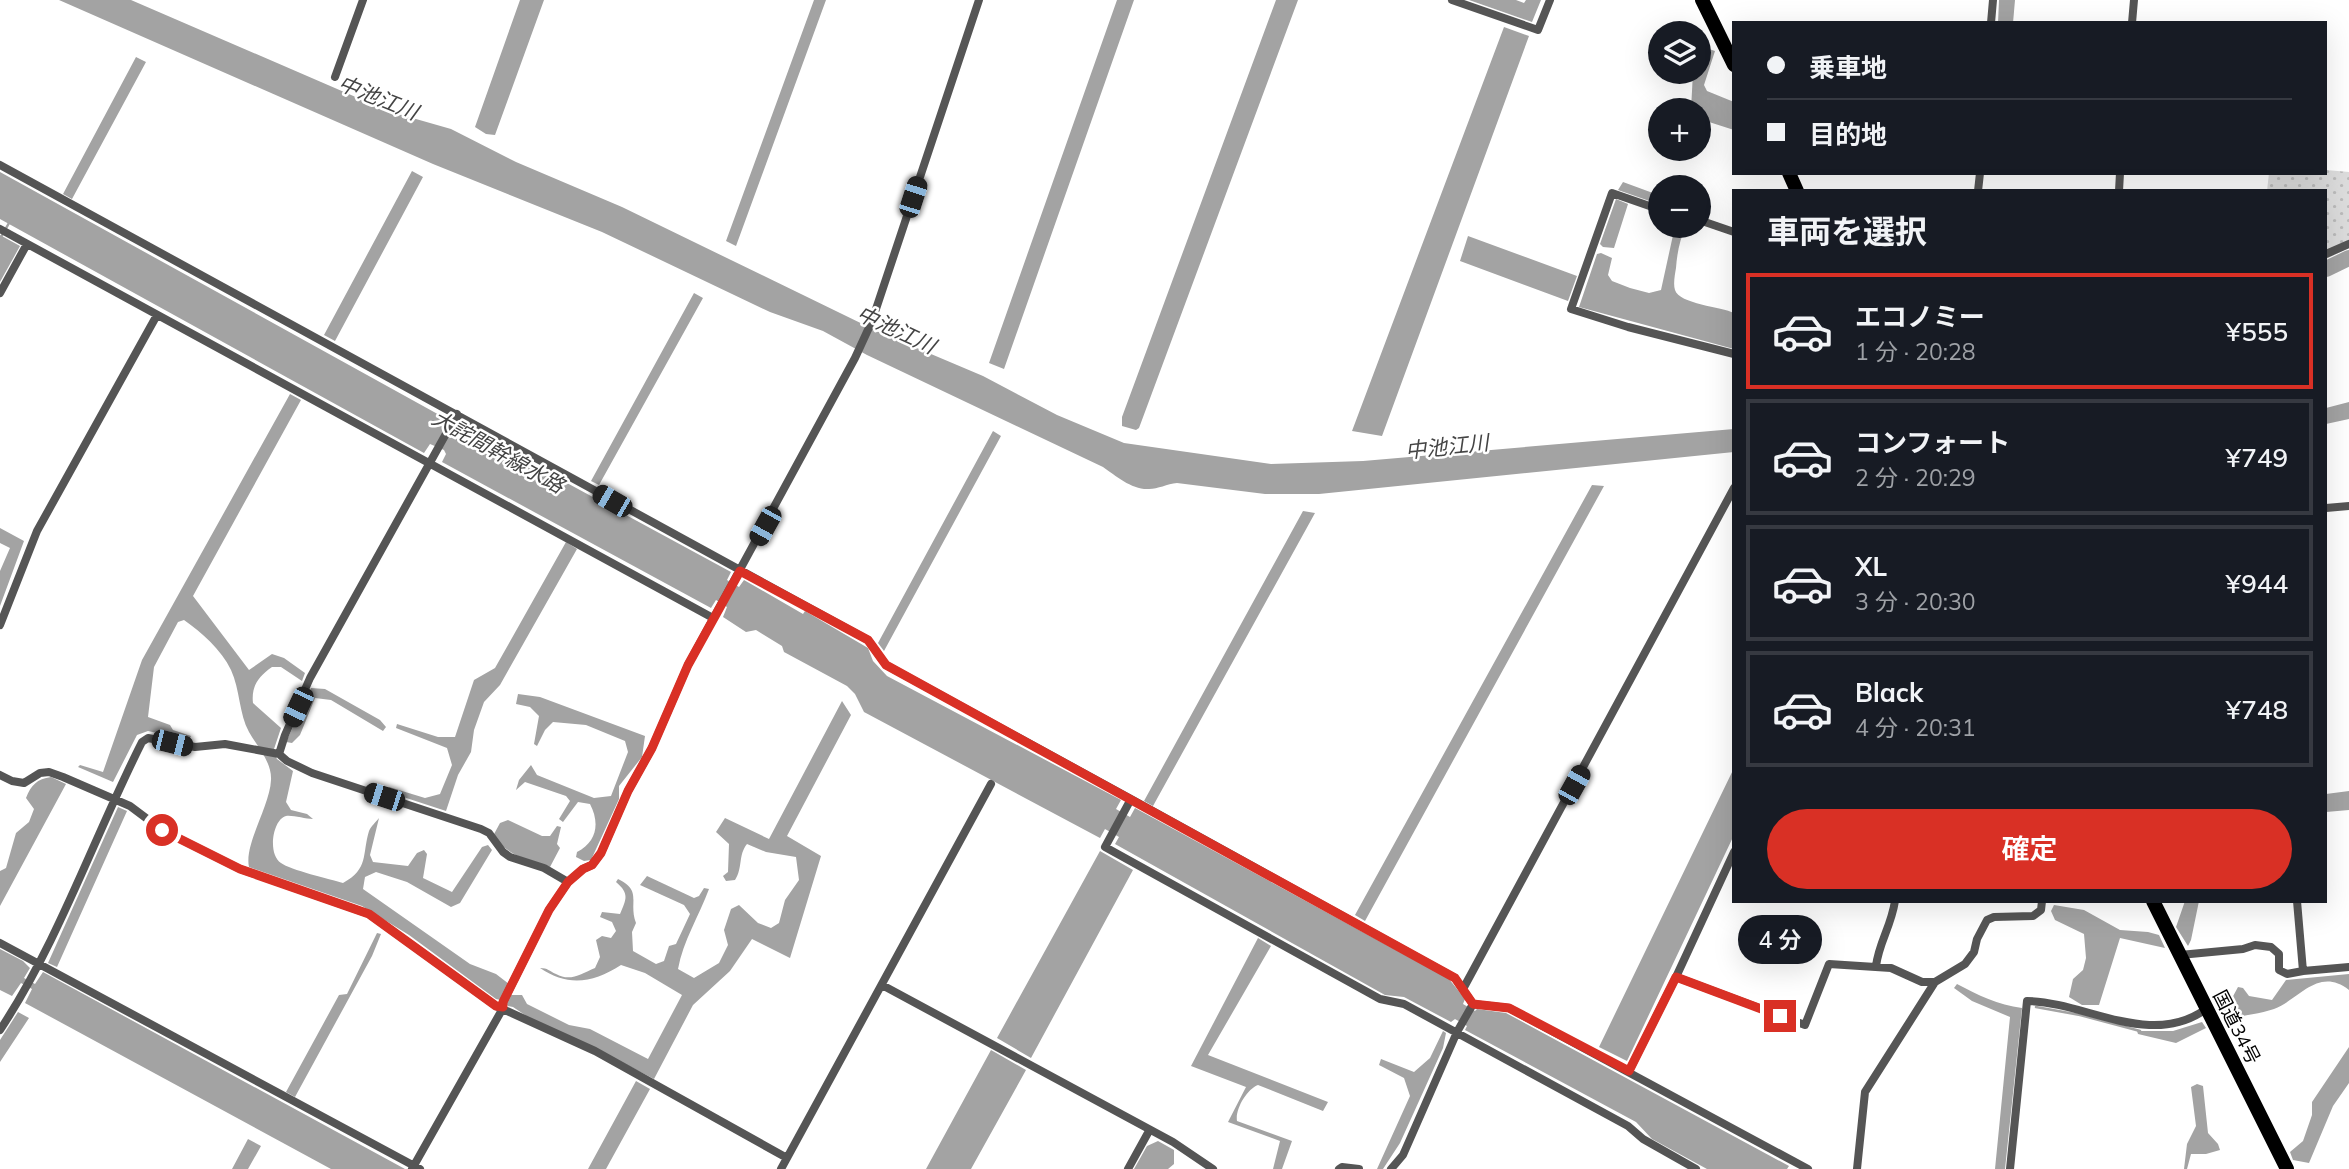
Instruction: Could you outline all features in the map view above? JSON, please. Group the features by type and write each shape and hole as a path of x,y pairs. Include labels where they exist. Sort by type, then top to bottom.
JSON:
{"highway":[{"path":"1702,0 1732,61"},
{"name":"国道34号","path":"2154,903 2287,1169"}],"street":[{"path":"335,77 363,0"},
{"path":"0,943 415,1168 503,1005 549,910 568,882 592,865 601,853 628,791 652,748 688,665 855,358 872,321 979,0"},
{"path":"1452,0 1538,30 1550,0"},
{"path":"1991,21 1993,0"},
{"path":"2132,21 2134,0"},
{"path":"0,165 868,640 886,665 1455,978 1473,1004 1509,1008 1629,1071 1802,1168"},
{"path":"1648,205 1612,193 1571,309 1628,327 1732,353"},
{"path":"1711,224 1732,231"},
{"path":"0,229 713,618"},
{"path":"0,293 27,244"},
{"path":"2327,254 2349,244"},
{"path":"0,625 37,531 157,315"},
{"path":"279,754 310,678 457,414"},
{"path":"1463,989 1732,492"},
{"path":"2327,508 2349,506"},
{"path":"0,1030 40,964 113,798 142,742 148,738 195,747 225,744 279,754 312,773 481,829 489,833 510,857 544,869 568,882"},
{"path":"0,775 24,783 40,773 49,772 113,798 145,815 162,830 240,869 369,914 496,1006 503,1005 528,1022 595,1051 787,1158"},
{"path":"781,1169 990,785"},
{"path":"1131,799 1105,847 1380,999 1404,1004 1459,1029 1628,1126 1643,1139 1696,1169"},
{"path":"1629,1071 1732,856"},
{"path":"1876,966 1881,944 1890,926 1895,903"},
{"path":"1857,1169 1865,1092 1936,982 1965,964 1974,953 1977,939 1987,920 1994,917 2033,916 2041,910 2042,903"},
{"path":"2297,903 2303,971"},
{"path":"2180,954 2243,949 2255,945 2271,947 2279,954 2279,970 2287,974 2349,967"},
{"path":"1676,977 1805,1026 1829,964 1891,968 1922,982 1936,982"},
{"path":"882,985 1173,1142 1213,1169"},
{"path":"2010,1169 2026,1001 2043,1001 2132,1023 2156,1026 2176,1023 2206,1009"},
{"path":"1391,1169 1403,1155 1459,1029 1473,1004"},
{"path":"1128,1169 1149,1131"},
{"path":"1339,1169 1359,1169"}],"shaded area":[{"path":"2327,170 2349,172 2349,248 2327,259 2327,189 2267,189 2269,175 2327,175"}],"water":[{"path":"59,0 131,0 388,111 451,129 516,162 622,207 879,332 983,376 1057,415 1124,443 1271,464 1363,461 1732,429 1732,452 1319,494 1265,494 1177,483 1143,489 1124,482 1103,467 867,355 823,331 770,312 602,232 433,164"},
{"path":"520,0 544,0 495,135 486,134 475,127"},
{"path":"814,0 826,0 736,246 726,241"},
{"path":"1117,0 1134,0 1004,369 989,363"},
{"path":"1276,0 1298,0 1139,428 1136,430 1122,426 1122,417"},
{"path":"1469,0 1516,0 1524,3 1526,0 1541,0 1532,22"},
{"path":"1999,0 2015,0 2013,21 1998,21"},
{"path":"1504,27 1529,36 1382,436 1352,431"},
{"path":"136,57 146,62 72,199 63,194"},
{"path":"1692,84 1704,84 1707,91 1732,101 1732,129 1711,123 1711,98 1692,98"},
{"path":"412,171 423,177 335,341 324,335"},
{"name":"大詫間幹線水路","path":"0,172 443,417 440,424 448,431 457,433 462,426 731,572 727,580 739,587 744,580 803,614 805,611 868,648 873,661 887,676 1121,800 1116,809 1130,817 1135,808 1449,979 1465,999 1463,1004 1475,1011 1477,1009 1506,1013 1789,1166 1787,1169 1707,1169 1652,1139 1636,1122 1465,1030 1467,1026 1455,1019 1451,1022 1404,997 1385,995 1115,844 1119,837 1105,829 1100,838 864,712 855,694 847,686 784,652 782,646 756,630 746,632 723,617 727,607 716,600 711,608 442,462 446,454 444,450 430,444 424,453 0,219"},
{"path":"1623,182 1648,191 1648,200 1618,190"},
{"path":"1616,199 1628,204 1614,248 1603,247 1600,244"},
{"path":"0,235 20,246 0,282"},
{"path":"1468,236 1577,276 1568,301 1460,261"},
{"path":"1672,238 1682,238 1674,279 1675,290 1684,299 1732,312 1732,348 1579,307 1597,254 1601,253 1612,258 1608,275 1612,281 1649,293 1661,290"},
{"path":"694,293 703,298 599,485 591,481"},
{"path":"290,394 301,400 193,596 249,670 272,654 284,658 305,673 302,681 281,667 272,667 263,674 253,691 253,703 281,728 273,752 277,759 293,771 286,802 291,810 307,814 313,819 286,816 281,819 273,837 274,852 277,859 286,866 343,883 361,866 369,831 379,818 370,855 373,862 408,866 417,853 424,850 427,854 423,878 452,892 482,847 488,845 492,850 460,903 451,907 407,882 376,872 365,877 363,889 470,964 496,974 509,984 509,995 522,995 527,1004 569,1025 590,1029 648,1059 682,995 645,973 621,965 600,976 580,980 561,978 540,968 566,977 595,968 600,957 596,940 602,936 611,938 616,931 612,922 600,917 602,912 620,914 625,900 625,893 616,882 618,879 626,883 633,893 636,923 632,932 633,951 656,964 664,961 669,946 676,944 690,914 684,905 640,885 647,876 694,898 699,896 704,888 709,889 687,939 678,969 694,978 719,963 728,945 724,930 731,909 739,905 758,923 771,928 779,923 785,900 799,880 796,857 766,852 747,844 735,880 726,881 723,876 728,872 729,844 716,832 725,818 769,839 842,701 851,715 787,836 821,856 790,958 752,939 730,971 693,1005 654,1079 583,1042 531,1019 508,1006 505,1001 496,999 409,935 362,906 249,867 250,847 270,790 271,773 246,725 234,677 227,662 198,630 184,620 178,622 154,667 148,717 191,736 189,740 148,731 137,735 113,782 78,767 80,765 103,772 142,660"},
{"path":"2349,402 2349,419 2327,424 2327,408"},
{"path":"993,431 1001,436 884,651 878,643"},
{"path":"1592,485 1604,486 1365,921 1355,915"},
{"path":"1303,511 1315,513 1153,806 1144,801"},
{"path":"0,528 24,541 0,606 0,571 10,548 0,543"},
{"path":"566,542 577,549 500,685 484,702 474,730 471,752 458,775 446,811 385,791 389,787 425,798 440,794 452,765 447,748 396,728 397,724 438,737 455,737 474,680 495,668"},
{"path":"311,688 325,689 380,720 386,727 383,731 331,700 315,698 300,735 292,743 286,742"},
{"path":"518,694 540,697 645,736 642,757 619,786 619,799 591,860 584,861 576,857 577,852 589,843 595,831 595,818 590,804 578,802 563,822 559,819 570,801 566,796 525,782 516,790 519,780 531,765 537,775 594,798 611,796 628,752 625,741 586,725 553,722 545,730 537,746 534,744 539,716 530,707 516,704"},
{"path":"1732,772 1732,839 1627,1061 1599,1047"},
{"path":"51,777 66,784 0,906 0,871 6,868 16,833 29,822 34,809 26,798 35,783"},
{"path":"2349,791 2349,810 2327,812 2327,794"},
{"path":"118,807 127,811 57,967 48,963"},
{"path":"508,820 542,836 550,836 557,826 561,827 557,844 560,848 550,867 512,853 499,843 493,836 500,823"},
{"path":"1100,851 1133,870 1031,1058 997,1038"},
{"path":"2184,903 2199,903 2188,946 2176,927"},
{"path":"2054,905 2084,910 2120,930 2159,935 2165,948 2120,938 2099,1005 2082,1005 2069,997 2073,979 2083,970 2086,958 2084,934 2055,920 2051,911"},
{"path":"377,933 381,934 372,956 295,1097 286,1092 339,995 347,994"},
{"path":"1258,938 1271,946 1208,1055 1328,1102 1323,1111 1258,1085 1246,1095 1240,1105 1237,1121 1292,1141 1282,1169 1273,1169 1280,1141 1228,1122 1246,1087 1191,1066"},
{"path":"0,949 23,961 30,968 24,978 35,984 43,972 405,1169 331,1169 25,1003 32,989 21,983 12,996 0,990"},
{"path":"2349,974 2349,990 2338,984 2318,983 2268,1011 2224,1019 2220,1010 2231,1000 2238,987 2243,988 2249,996 2272,1000 2286,980"},
{"path":"1957,984 1996,1002 2022,1008 2005,1169 1995,1169 2010,1017 1972,1001 1954,988"},
{"path":"18,1012 29,1018 0,1062 0,1040"},
{"path":"2202,1022 2206,1028 2176,1043 2138,1034 2137,1031 2173,1031"},
{"path":"1443,1031 1446,1033 1443,1048 1400,1143 1383,1169 1377,1169 1410,1096 1404,1078 1379,1065 1381,1059 1414,1072 1430,1058"},
{"path":"2349,1047 2349,1083 2333,1106 2309,1163 2293,1160 2290,1152 2303,1141 2312,1115 2312,1102"},
{"path":"991,1050 1026,1070 971,1169 926,1169"},
{"path":"636,1081 650,1089 606,1169 588,1169"},
{"path":"2197,1084 2203,1086 2208,1133 2220,1150 2191,1154 2187,1169 2184,1169 2187,1144 2196,1126 2191,1087"},
{"path":"248,1139 261,1146 248,1169 232,1169"},
{"path":"1158,1141 1174,1150 1174,1164 1168,1169 1134,1169 1147,1146"}],"waterway":[{"path":"0,239 9,223"},
{"name":"中池江川","path":"2327,269 2349,258"},
{"path":"2036,1007 2140,1031"}],"route":[{"path":"162,830 240,869 369,914 496,1006 503,1007 503,1002 549,910 568,882 592,865 601,853 628,791 652,748 688,665 740,571 868,640 886,665 1455,978 1473,1004 1509,1008 1629,1071 1676,977 1780,1016"}]}
